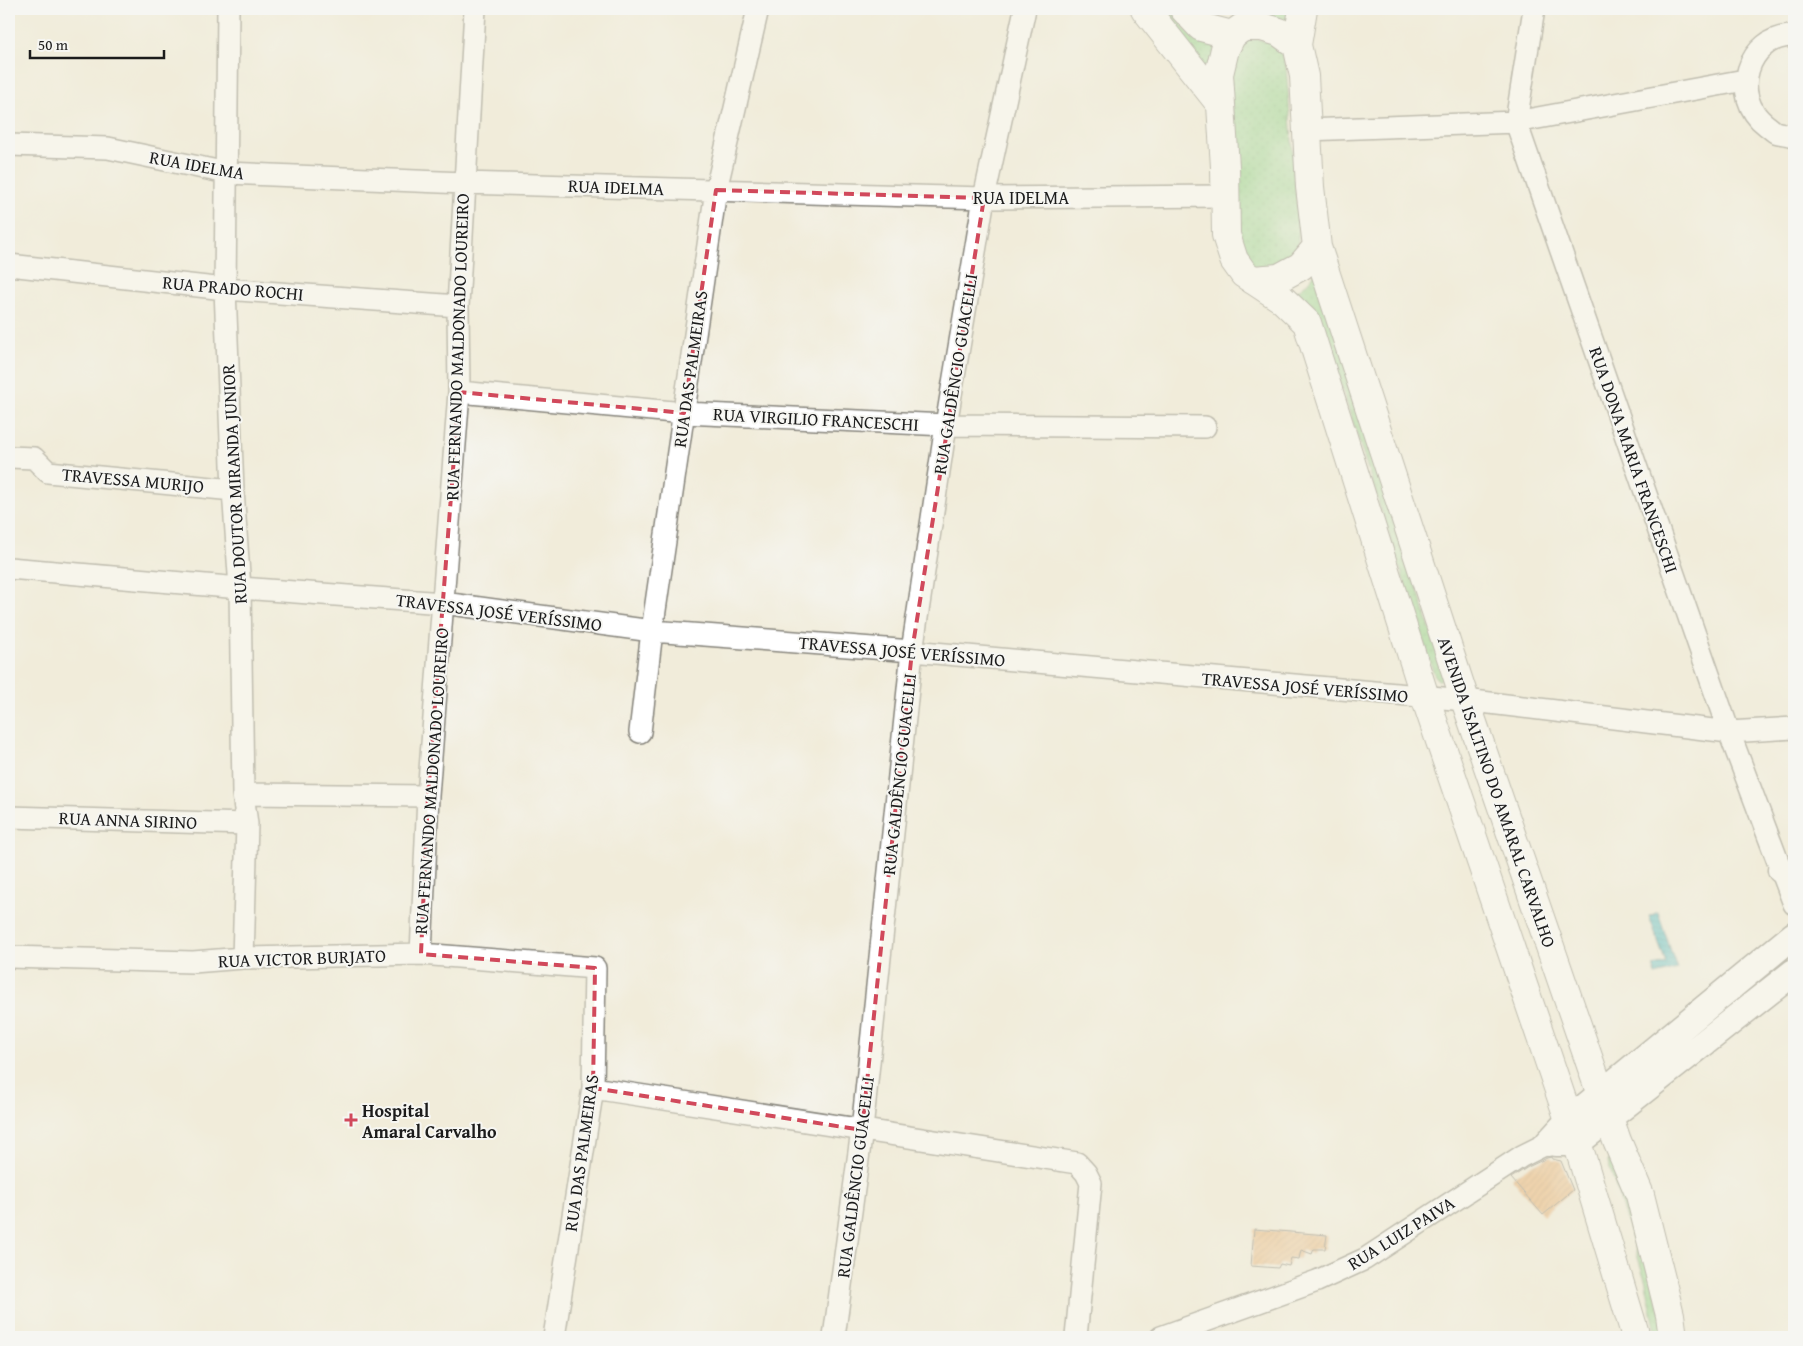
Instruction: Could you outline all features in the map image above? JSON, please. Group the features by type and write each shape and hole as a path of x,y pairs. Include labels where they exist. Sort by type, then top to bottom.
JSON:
{"main road":[{"path":"1145,9 1221,105"},
{"path":"1184,9 1201,27 1241,24 1262,27 1278,32 1297,45 1303,9"},
{"name":"AVENIDA ISALTINO DO AMARAL CARVALHO","path":"1241,24 1225,49 1219,74 1226,196 1226,235 1234,260 1244,274 1282,299 1307,322 1425,698 1573,1131 1636,1337"},
{"name":"AVENIDA ISALTINO DO AMARAL CARVALHO","path":"1297,45 1304,76 1310,187 1317,247 1465,700 1605,1106 1640,1195 1670,1315 1673,1337"},
{"path":"1253,280 1279,278 1301,266 1317,247"}],"street":[{"name":"RUA DOUTOR MIRANDA JUNIOR","path":"228,9 225,289 233,490 240,588 243,794 247,824 243,958"},
{"name":"RUA FERNANDO MALDONADO LOUREIRO","path":"421,954 428,796 459,392 458,306 475,9"},
{"name":"RUA DAS PALMEIRAS","path":"640,732 652,631 716,190 758,9"},
{"name":"RUA GALDÊNCIO GUACELLI","path":"834,1337 862,1130 912,651 946,425 984,198 1025,9"},
{"name":"RUA DONA MARIA FRANCESCHI","path":"1534,9 1516,122 1729,732 1788,874 1794,904"},
{"path":"1794,36 1785,36 1766,44 1752,60 1745,80 1747,101 1758,119 1774,131 1794,136"},
{"path":"1307,130 1516,122 1745,80"},
{"name":"RUA IDELMA","path":"9,145 108,148 227,173 464,183 984,198 1226,196"},
{"name":"RUA PRADO ROCHI","path":"9,265 225,289 458,306"},
{"name":"RUA VIRGILIO FRANCESCHI","path":"459,392 684,413 946,425 1205,427"},
{"name":"TRAVESSA MURIJO","path":"9,457 34,458 48,472 233,490"},
{"name":"TRAVESSA JOSÉ VERÍSSIMO","path":"9,568 443,603 652,631 912,651 1425,698 1465,700 1729,732 1794,728"},
{"path":"243,794 428,796"},
{"name":"RUA ANNA SIRINO","path":"9,817 247,824"},
{"name":"RUA LUIZ PAIVA","path":"1605,1106 1794,935"},
{"name":"RUA VICTOR BURJATO","path":"9,957 193,962 243,958 421,954 594,968"},
{"name":"RUA DAS PALMEIRAS","path":"554,1337 593,1088 594,968"},
{"name":"RUA LUIZ PAIVA","path":"1161,1337 1317,1282 1365,1259 1522,1156 1573,1131 1605,1106 1794,972"},
{"path":"593,1088 1077,1163 1086,1173 1091,1183 1076,1337"}],"highlighted area":[{"path":"716,190 984,198 912,651 862,1130 593,1088 595,968 421,954 428,796 459,392 684,413"}],"green space":[{"path":"1157,9 1171,9 1185,29 1195,38 1201,42 1218,46 1213,82"},
{"path":"1259,9 1292,9 1289,30 1255,16"},
{"path":"1245,39 1273,43 1280,50 1286,66 1299,228 1297,250 1286,265 1264,269 1252,266 1245,257 1241,245 1239,227 1229,59"},
{"path":"1317,270 1444,673 1439,681 1435,677 1324,333 1287,295 1304,286"},
{"path":"1610,1158 1617,1159 1668,1337 1657,1337 1646,1283 1608,1162"}],"water":[{"path":"1658,912 1677,969 1656,975 1653,966 1666,963 1649,916"}],"building":[{"path":"1551,1157 1561,1161 1573,1190 1543,1215 1511,1178 1528,1167"},
{"path":"1254,1229 1327,1235 1325,1249 1314,1249 1312,1254 1301,1250 1299,1259 1291,1258 1289,1266 1280,1264 1278,1268 1251,1266"}],"place":[{"name":"Hospital Amaral Carvalho","path":"351,1120"}]}
